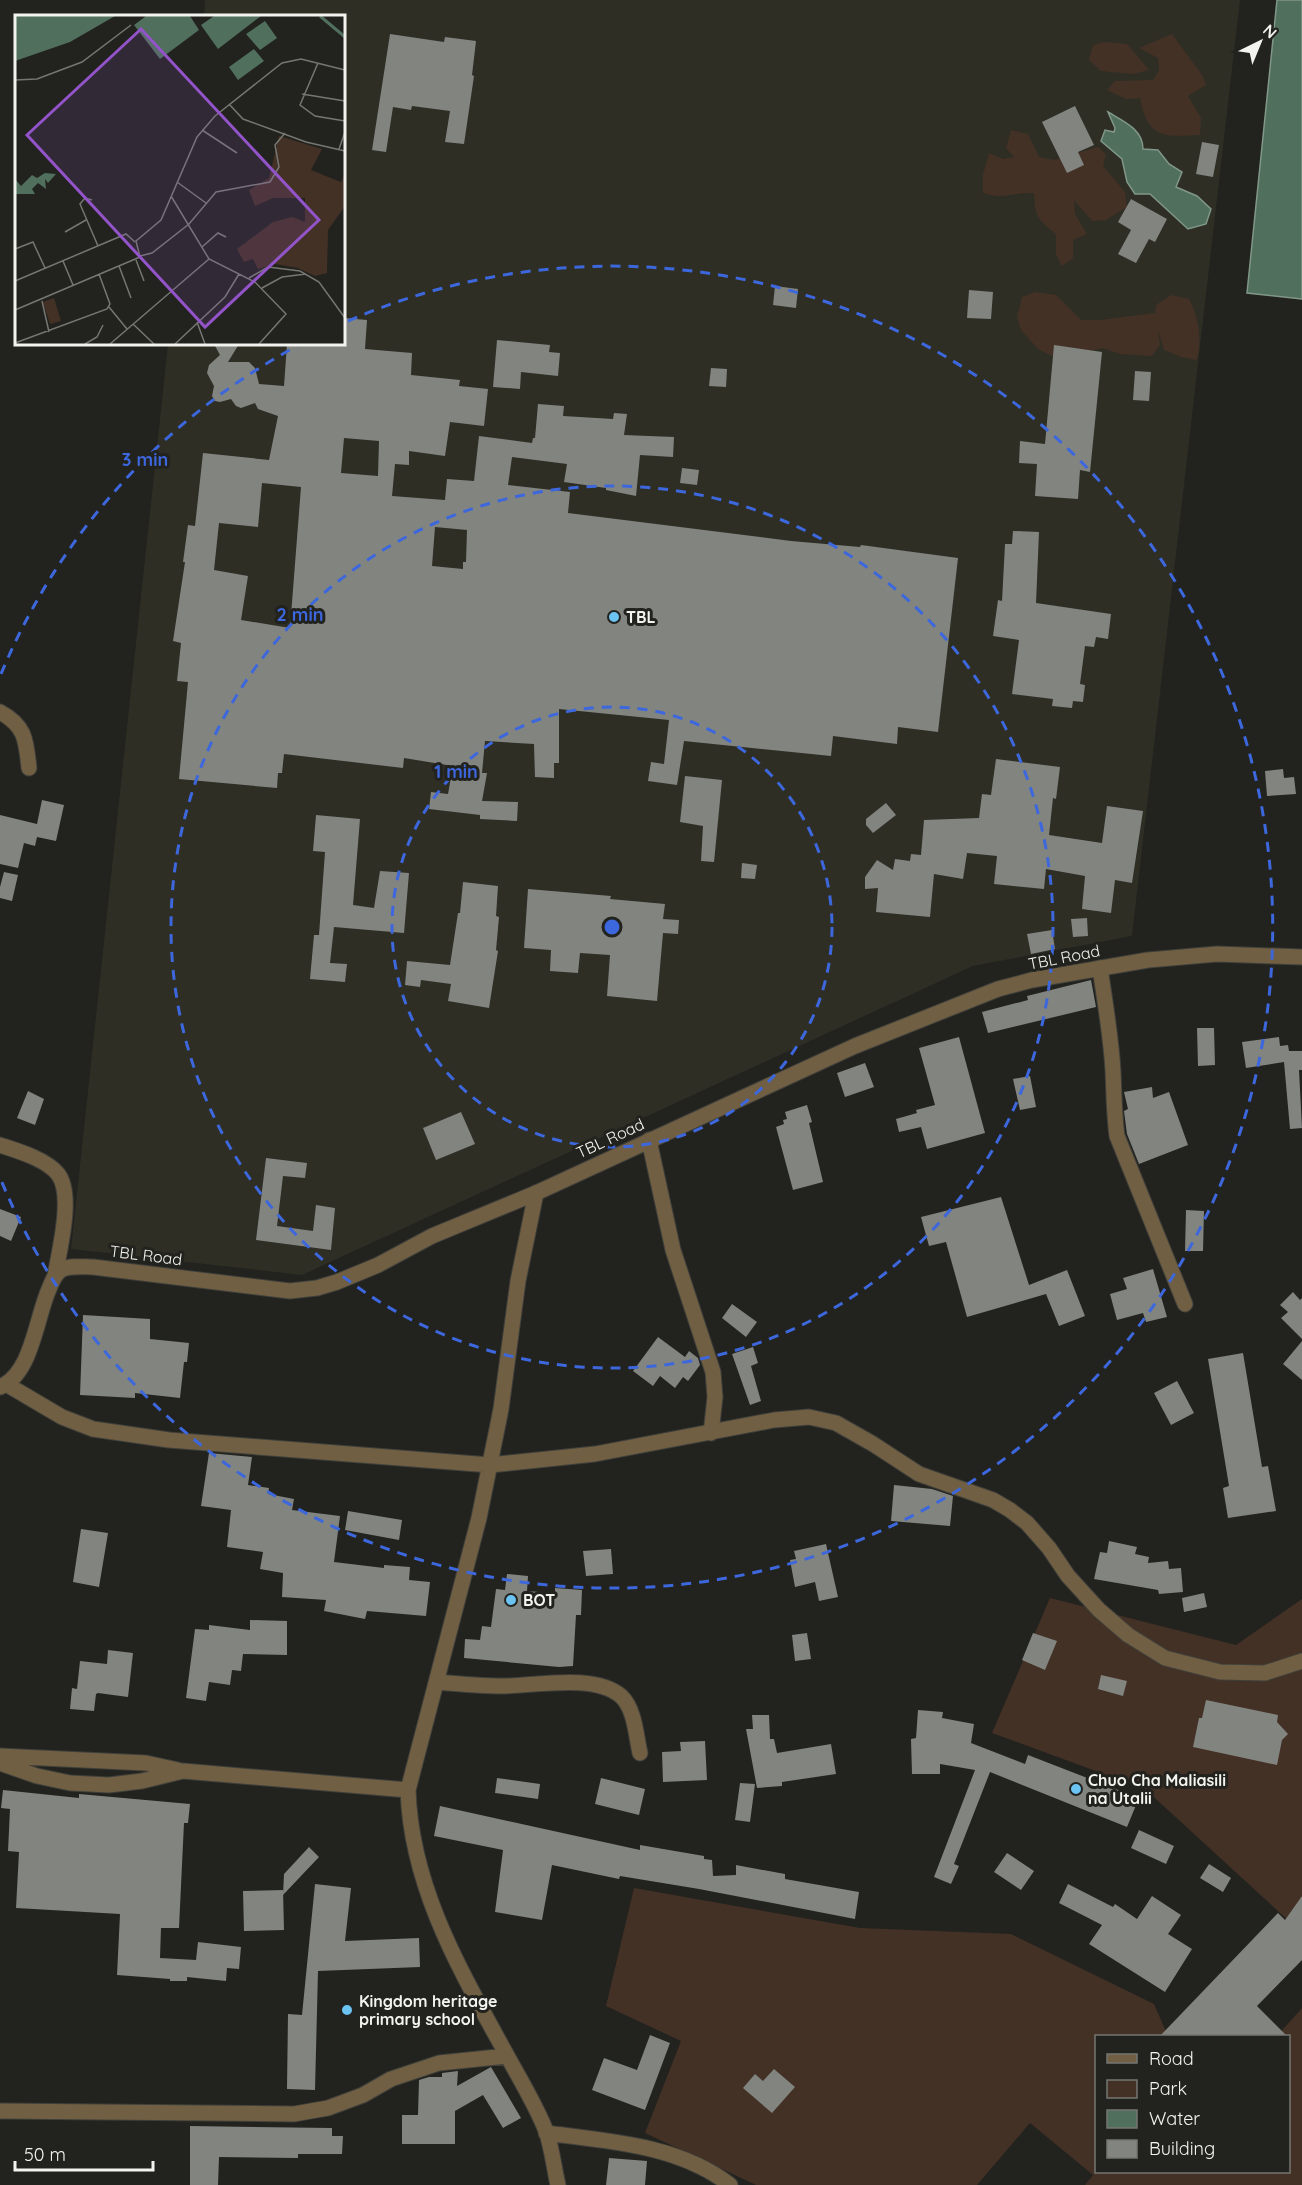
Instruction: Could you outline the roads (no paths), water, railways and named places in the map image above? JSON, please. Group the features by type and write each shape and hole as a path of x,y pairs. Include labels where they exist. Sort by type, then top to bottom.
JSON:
{"street":[{"path":"0,712 16,723 26,737 29,768"},
{"name":"TBL Road","path":"55,1275 63,1269 74,1266 290,1291 317,1288 368,1269 432,1236 536,1193 855,1046 968,999 1032,980 1148,960 1217,954 1302,957"},
{"path":"1100,968 1113,1072 1113,1107 1117,1136 1185,1304"},
{"path":"649,1140 673,1250 713,1372 715,1396 711,1433"},
{"path":"0,1145 45,1164 58,1174 64,1185 65,1202 55,1275 24,1362 16,1374 3,1385 62,1417 93,1429 202,1443 490,1465 595,1454 774,1420 809,1418 836,1423 918,1474 993,1500 1010,1510 1027,1523 1068,1576 1099,1610 1128,1635 1166,1658 1220,1672 1265,1673 1302,1661"},
{"path":"536,1193 518,1281 505,1380 479,1518 408,1790 409,1820 430,1904 452,1954 526,2089 546,2133 558,2185"},
{"path":"438,1682 498,1686 569,1682 597,1685 622,1697 630,1708 639,1753"},
{"path":"0,1756 146,1763 183,1771 408,1790"},
{"path":"0,1763 37,1776 70,1783 99,1784 142,1781 183,1771"},
{"path":"0,2110 294,2114 328,2108 392,2079 439,2063 507,2056"},
{"path":"546,2133 619,2143 674,2155 722,2178 730,2185"}],"water":[{"path":"1277,0 1302,0 1302,299 1247,293"},
{"path":"1108,112 1126,122 1136,131 1140,136 1143,149 1158,150 1169,164 1182,172 1176,187 1197,196 1211,209 1206,224 1188,229 1150,194 1135,194 1127,182 1122,159 1101,141 1105,130 1114,132 1115,128"}],"place":[{"name":"TBL","path":"614,617"},
{"name":"BOT","path":"511,1600"},
{"name":"Chuo Cha Maliasili na Utalii","path":"1076,1789"},
{"name":"Kingdom heritage primary school","path":"347,2010"}]}
